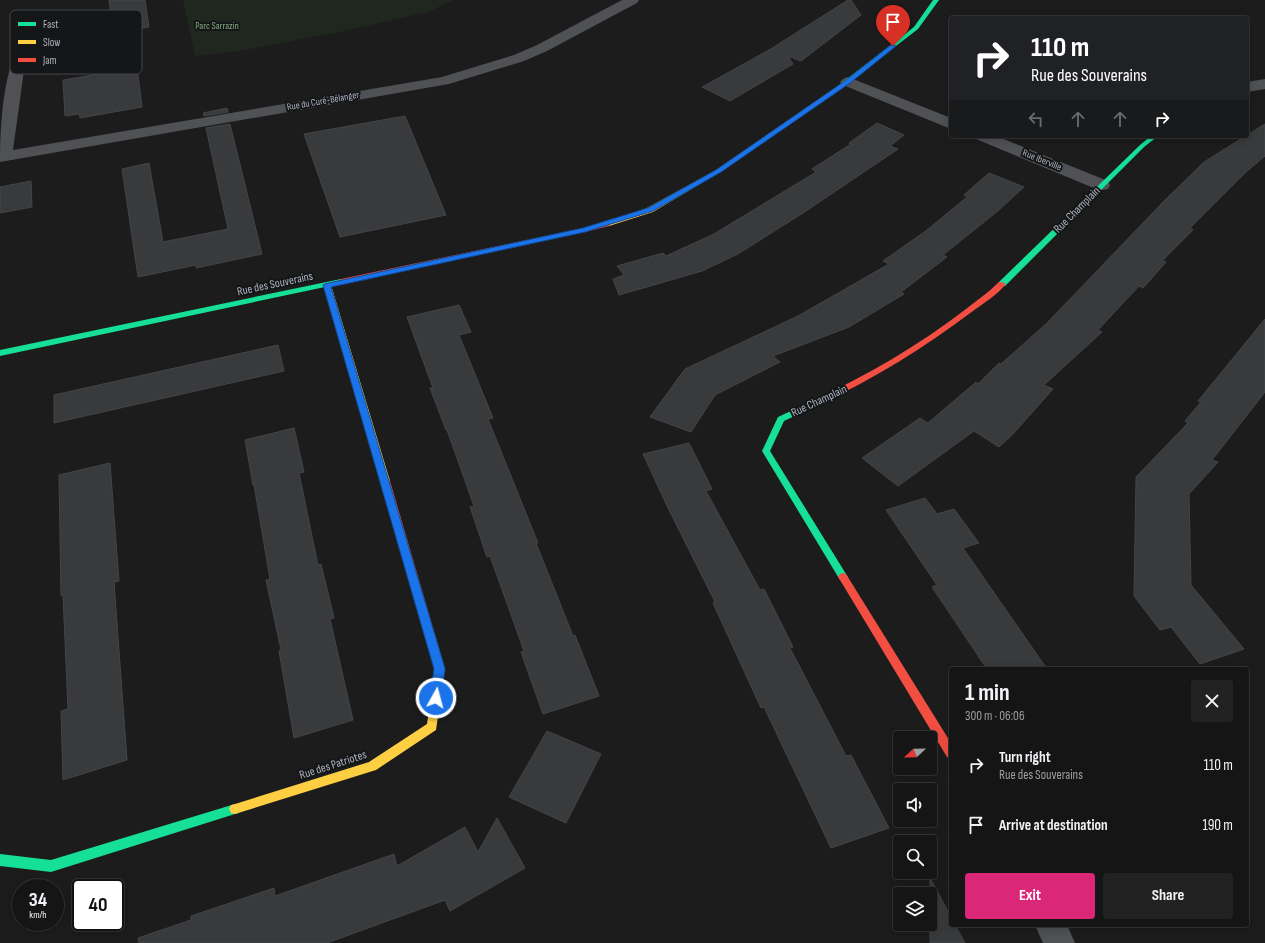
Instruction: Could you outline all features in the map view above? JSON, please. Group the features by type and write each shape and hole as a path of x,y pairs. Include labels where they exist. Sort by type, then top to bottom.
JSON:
{"street":[{"name":"Rue du Curé-Bélanger","path":"2,156 444,81 525,56 632,0"},
{"name":"Rue des Souverains","path":"0,353 585,230 650,210 718,171 848,82 916,28 936,0"},
{"path":"2,156 16,74"},
{"path":"848,82 949,123"},
{"path":"1249,87 1265,84"},
{"name":"Rue Iberville","path":"987,138 1102,185"},
{"name":"Rue Champlain","path":"949,750 766,451 781,419 849,388 906,354 953,322 997,288 1142,146 1152,138"},
{"name":"Rue des Patriotes","path":"0,860 51,866 372,766 432,727 440,669 327,285"},
{"path":"1051,927 1060,943"}],"green space":[{"name":"Parc Sarrazin","path":"183,0 454,0 428,12 335,33 233,52 195,56"}],"building":[{"path":"109,0 145,0 149,27 142,28 142,10 110,10"},
{"path":"848,0 851,0 861,15 801,61 788,56 793,64 730,101 702,87 769,50"},
{"path":"138,74 142,107 80,118 79,114 65,116 63,80 93,75"},
{"path":"227,108 228,112 204,116 203,113"},
{"path":"405,116 446,215 340,237 304,134"},
{"path":"877,123 904,135 890,146 898,149 803,213 738,254 702,271 619,295 613,279 624,275 617,266 663,253 666,256 714,234 816,172 812,169 851,144 849,143"},
{"path":"230,124 262,254 196,268 196,265 138,277 122,169 149,163 163,242 228,229 206,128"},
{"path":"1265,124 1265,156 1245,173 1190,228 1193,230 1162,261 1166,262 1143,288 1139,286 1098,330 1102,332 1044,385 1053,389 1013,434 999,447 974,431 898,486 862,458 920,418 928,423 976,382 978,384 999,363 1001,364 1047,323 1165,200 1204,162 1243,138 1249,138 1249,134"},
{"path":"989,173 1024,187 999,210 943,255 947,257 901,292 904,294 849,327 773,356 780,362 715,395 691,432 650,417 685,369 798,316 889,264 883,261 927,230 967,197 964,195"},
{"path":"31,181 32,207 0,213 0,187"},
{"path":"459,305 471,332 459,335 493,418 488,419 538,543 536,543 573,636 575,635 599,696 543,714 521,652 524,651 490,556 487,557 470,507 474,506 447,430 430,388 433,388 407,317"},
{"path":"1265,319 1265,392 1212,460 1218,462 1189,494 1191,585 1244,649 1200,664 1171,627 1160,630 1134,596 1136,477 1188,423 1185,421 1201,402 1198,401"},
{"path":"278,345 284,371 54,423 54,395"},
{"path":"294,428 304,472 299,473 318,565 321,564 334,618 330,619 353,720 294,738 279,651 281,650 266,580 270,579 245,440"},
{"path":"689,443 712,489 706,491 760,590 764,589 793,647 790,648 846,756 851,755 889,828 831,848 764,707 761,708 713,603 715,602 643,454"},
{"path":"110,463 119,581 114,582 127,760 63,780 61,711 68,709 63,595 61,596 59,475"},
{"path":"925,498 937,514 954,509 979,543 963,548 1046,667 986,667 932,587 937,585 886,510"},
{"path":"547,731 601,754 566,823 509,797"},
{"path":"497,818 525,868 450,911 445,900 327,943 139,943 138,938 191,920 191,916 274,888 275,896 394,854 397,866 465,827 478,852"},
{"path":"931,879 935,887 930,887"},
{"path":"937,891 949,913 949,927 956,927 965,943 930,943 930,931 937,931"}],"traffic: fast":[{"path":"837,89 916,28 936,0"},
{"path":"1002,284 1142,146 1152,138"},
{"path":"0,353 341,281"},
{"path":"817,402 781,419 766,451 843,577"},
{"path":"0,860 51,866 235,809"}],"traffic: slow":[{"path":"606,224 650,210 718,171 837,89"},
{"path":"327,285 385,481"},
{"path":"235,809 372,766 432,727 440,669 431,638"}],"traffic: jam":[{"path":"341,281 585,230 606,224"},
{"path":"817,402 874,373 911,351 964,314 1002,284"},
{"path":"385,481 431,638"},
{"path":"843,577 949,750"}],"route":[{"path":"436,698 440,669 327,285 585,230 650,210 718,171 848,82 893,46"}]}
